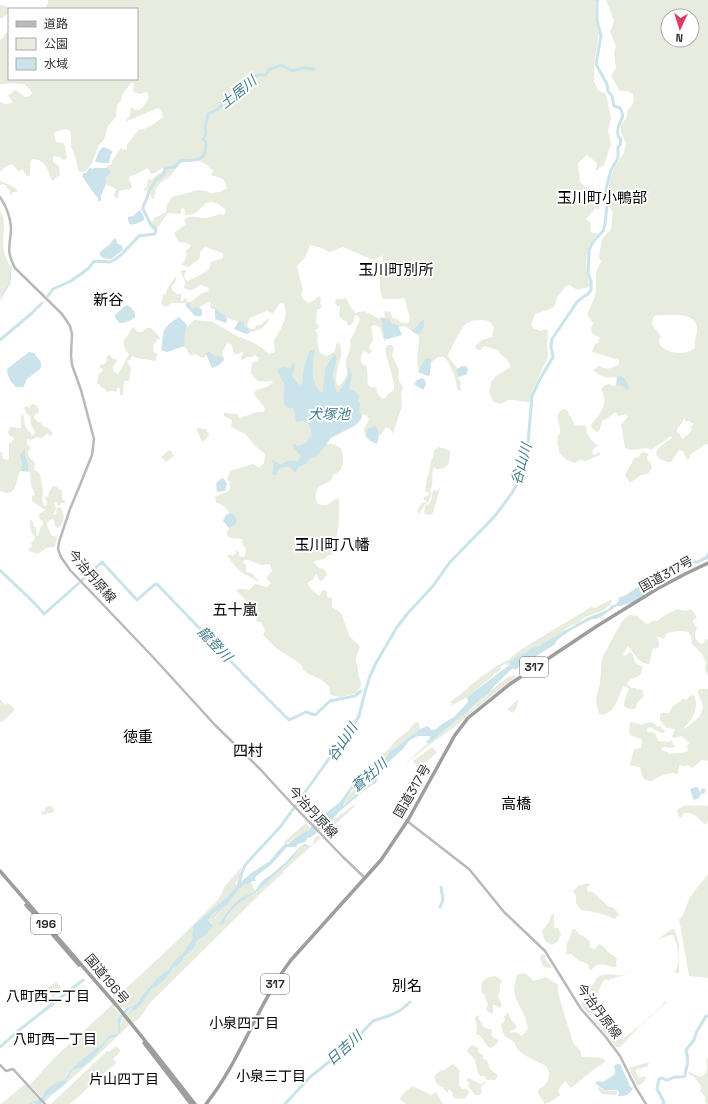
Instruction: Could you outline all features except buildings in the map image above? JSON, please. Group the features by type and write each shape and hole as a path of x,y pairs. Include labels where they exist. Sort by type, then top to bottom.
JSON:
{"highway":[{"name":"国道317号","path":"206,1104 224,1078 282,972 381,860 407,821 456,735 468,718 510,684 596,626 657,589 708,563"},
{"name":"国道196号","path":"0,871 195,1104"},
{"name":"国道196号","path":"0,874 91,978"},
{"name":"国道196号","path":"154,1054 191,1104"}],"main road":[{"name":"今治丹原線","path":"0,197 10,219 11,228 9,248 11,260 15,268 62,314 70,326 72,334 72,365 81,390 94,439 92,455 70,509 59,542 58,549 61,557 70,570 158,662 215,725 260,769 365,879"},
{"name":"今治丹原線","path":"407,821 469,869 504,912 545,951 582,1009 620,1056 646,1104"},
{"path":"0,1065 6,1071 13,1069 45,1103"}],"green space":[{"path":"48,0 603,0 595,1 596,20 599,34 594,64 594,81 598,90 606,94 611,118 608,131 611,144 604,165 596,171 597,163 587,155 578,163 580,182 587,188 596,190 595,199 600,208 598,210 596,208 586,219 591,223 590,231 598,234 590,245 586,258 590,286 587,288 575,289 570,285 566,286 557,297 553,308 535,314 531,325 533,328 541,331 545,329 548,331 548,357 533,389 530,402 508,400 501,404 493,402 489,392 491,382 496,376 511,367 507,359 502,356 498,350 484,346 480,350 477,350 475,346 482,340 492,337 494,327 489,321 474,320 466,324 448,355 462,374 458,378 461,382 460,391 457,389 456,382 447,360 443,357 438,357 420,372 417,362 419,341 418,332 405,326 394,328 385,320 385,311 390,312 393,318 397,319 401,323 408,323 410,318 404,298 383,299 380,289 380,277 383,255 376,259 371,259 343,247 329,252 320,247 310,245 306,256 297,266 303,290 301,295 303,299 308,303 320,296 321,299 320,303 322,306 317,310 316,323 319,327 315,330 318,335 317,341 320,353 326,356 334,352 338,342 340,346 341,357 336,378 337,385 340,386 347,375 348,372 346,364 350,350 350,340 360,320 356,315 353,323 347,325 347,321 344,321 339,316 340,306 337,306 335,302 336,299 346,298 355,313 364,311 384,321 388,337 385,341 380,327 373,325 371,327 373,340 369,348 372,351 370,354 364,351 361,357 362,364 367,368 368,385 375,387 378,395 383,399 394,390 394,383 385,351 387,345 392,345 394,349 392,355 399,373 398,379 403,387 401,393 402,406 393,433 386,427 381,435 372,435 364,432 369,419 366,415 354,413 310,419 322,444 332,444 341,448 343,464 340,470 333,475 332,479 319,487 317,491 317,503 324,506 338,498 339,524 336,538 328,538 319,541 318,543 324,547 335,546 332,550 333,554 324,559 314,561 319,568 324,569 327,575 321,582 317,574 313,578 314,579 307,583 319,596 323,590 327,591 327,597 332,598 332,607 341,613 350,637 360,646 356,662 361,686 355,694 340,697 330,695 330,690 325,682 303,670 303,667 298,662 277,649 263,635 265,630 261,622 257,622 256,616 249,610 252,607 236,589 249,590 255,584 267,587 271,583 266,578 272,571 270,564 261,565 249,560 244,560 243,562 246,565 246,572 253,574 258,580 257,582 240,571 227,556 231,554 233,556 236,551 239,552 239,556 244,557 246,552 245,547 243,546 242,539 227,536 227,532 233,521 227,509 216,503 215,497 229,491 230,482 227,480 230,471 253,464 260,467 264,463 265,454 255,446 245,434 231,427 232,420 224,416 224,413 238,414 238,417 240,418 257,412 263,412 265,410 264,407 254,394 255,391 267,387 273,382 265,382 256,379 251,373 252,363 259,358 254,355 242,360 241,356 243,352 235,354 233,352 232,345 227,343 222,354 224,361 222,361 208,353 204,358 196,354 189,354 187,349 182,345 184,327 188,326 194,320 213,322 235,335 252,342 269,354 274,353 274,341 283,325 286,314 285,306 283,303 279,304 273,314 267,311 250,318 247,325 252,329 255,329 256,326 262,324 268,318 269,320 260,329 248,332 243,323 228,318 215,309 212,309 210,307 210,302 201,306 200,309 191,309 185,303 172,303 166,307 161,303 163,295 166,294 166,291 175,277 177,278 172,285 172,290 177,294 181,294 181,301 185,298 188,302 192,301 202,293 209,290 207,287 200,285 192,290 184,288 185,282 181,272 182,270 186,271 184,276 188,281 206,272 209,269 211,262 223,258 223,253 205,247 200,252 200,258 189,267 181,265 184,262 186,251 191,245 183,242 179,243 174,233 186,224 184,220 189,217 207,218 220,214 223,215 225,214 226,210 218,204 210,202 197,212 191,214 185,215 184,208 181,209 181,214 168,213 160,225 153,230 149,223 166,212 167,205 172,197 198,190 207,191 210,193 220,192 227,188 223,179 211,175 213,172 212,169 199,161 182,162 173,173 159,185 154,199 152,199 150,191 145,191 143,189 147,187 148,179 152,180 164,170 164,168 151,174 148,168 130,176 129,179 132,187 129,190 119,191 118,198 114,196 116,189 104,184 107,166 112,164 112,161 121,148 124,150 127,149 127,145 138,130 148,127 163,117 161,110 158,108 125,122 130,115 131,107 136,110 141,109 149,97 147,92 140,94 134,92 134,84 132,82 123,93 121,101 117,105 116,117 108,126 105,137 99,145 92,163 85,172 78,171 76,159 71,147 71,133 66,129 55,132 54,135 56,142 63,143 65,146 67,158 63,160 60,157 54,156 53,162 59,166 60,175 52,181 46,166 40,161 32,159 30,163 29,176 27,176 23,170 20,170 19,172 12,164 5,167 0,172 0,102 5,104 12,103 8,95 16,90 25,97 30,96 32,93 22,84 0,84 0,40 7,32 8,80 138,80 138,8 45,8 48,4"},
{"path":"606,0 708,0 708,444 704,445 690,455 690,458 687,460 683,451 679,450 671,462 664,461 656,454 658,449 672,438 671,436 651,450 646,448 631,450 625,448 621,425 628,417 626,414 619,416 615,412 602,421 599,431 596,432 591,427 603,408 604,400 601,389 605,385 610,384 615,386 618,379 616,377 604,377 593,370 599,366 605,368 614,367 619,364 619,360 592,352 595,344 598,343 600,338 592,333 591,328 593,323 587,314 596,292 596,274 601,262 599,256 602,239 611,229 613,212 608,202 608,189 613,171 623,155 626,143 621,133 621,124 626,118 627,111 634,102 633,94 627,91 620,91 611,76 616,68 614,53 616,46 610,32 614,21","holes":["682,315 692,319 695,322 697,332 694,349 685,353 677,353 661,347 659,344 661,336 653,326 652,322 654,316","683,419 694,424 690,428 692,430 683,439 677,432 677,429 682,423"]},
{"path":"0,5 10,8 8,8 8,15 0,19"},
{"path":"0,181 10,185 18,191 13,192 11,195 9,193 10,191 4,184 0,185"},
{"path":"0,211 4,220 3,247 10,266 10,282 0,298"},
{"path":"133,327 138,332 142,332 146,328 151,328 159,336 160,339 157,339 154,343 153,352 157,353 156,361 132,356 128,361 129,366 131,367 129,381 124,381 123,395 120,395 120,389 118,387 116,392 107,392 97,383 99,373 101,373 103,369 99,367 101,364 106,363 106,357 110,355 113,359 116,359 117,362 113,368 118,374 129,354 126,351 123,342"},
{"path":"33,404 37,406 39,410 39,413 35,414 34,417 37,422 41,422 43,426 47,427 53,433 50,437 47,433 42,438 37,437 31,440 27,439 27,445 30,446 28,454 31,460 35,463 34,470 40,474 43,491 42,500 46,506 47,503 45,496 48,497 53,486 62,491 62,499 65,501 65,503 61,503 60,505 57,505 57,502 54,502 56,509 53,514 56,515 57,508 60,507 63,512 64,515 62,524 57,528 53,519 47,523 51,535 57,537 55,547 46,548 38,554 30,552 28,549 32,547 31,542 34,541 35,536 31,531 30,520 32,520 34,527 36,527 36,535 38,536 41,526 43,525 39,515 45,510 32,501 32,496 35,495 31,485 30,473 23,463 22,471 18,475 13,491 6,493 0,491 0,452 2,452 3,459 9,459 9,444 14,438 9,435 8,432 10,427 21,428 21,415 23,415 25,426 32,435 34,435 35,431 31,426 30,416 24,408 26,406 30,408"},
{"path":"563,409 568,411 575,425 586,426 591,440 598,446 594,448 592,453 594,455 599,452 600,455 586,461 579,460 575,463 563,457 559,452 557,437 560,433 558,415"},
{"path":"196,428 206,429 209,435 202,442"},
{"path":"438,447 450,451 450,459 444,468 436,469 434,467 430,490 432,493 428,503 425,504 419,514 417,511 422,503 427,502 424,500 424,497 430,493 425,491 427,478 434,451"},
{"path":"169,450 174,456 166,462 161,457"},
{"path":"642,452 649,454 647,457 652,467 648,474 641,475 630,483 625,475 635,457 638,458"},
{"path":"440,488 433,513 431,515 424,514 425,505 429,504 433,490 437,491"},
{"path":"612,599 611,604 604,610 585,617 578,623 570,626 540,646 521,654 510,661 510,666 506,664 501,666 501,669 497,673 494,673 493,676 467,697 451,706 452,703 449,703 469,686 498,665 508,660 520,650 591,607 595,608"},
{"path":"675,609 686,611 691,609 697,618 693,620 697,628 695,638 701,644 708,639 708,676 705,670 706,663 702,654 692,644 691,636 688,632 671,632 666,634 665,638 663,639 657,637 659,647 656,649 653,648 649,664 642,662 628,646 623,654 625,656 630,652 632,653 635,662 643,667 641,674 631,679 627,684 631,688 638,690 641,689 644,696 637,703 636,708 627,708 624,706 624,703 629,688 624,686 614,707 602,715 599,713 596,698 600,684 602,658 622,621 629,615 637,616 648,624 652,621 657,621 668,613 675,611"},
{"path":"515,675 516,677 456,726 403,766 420,750 473,708 489,692 508,677"},
{"path":"708,689 708,761 702,760 692,768 688,765 679,765 677,775 674,773 669,773 652,781 644,779 640,767 630,765 634,749 641,748 642,742 641,739 630,735 630,722 642,725 652,722 658,727 660,726 665,731 664,733 648,727 647,731 655,733 658,741 668,742 671,740 675,747 663,747 661,750 668,752 669,754 687,752 687,746 689,743 682,736 675,738 672,737 675,729 667,728 660,720 660,715 663,713 669,713 672,707 683,699 686,700 690,696 694,695 696,704 695,712 688,724 684,727 685,729 698,718 702,712 702,703 698,694 698,690"},
{"path":"0,699 5,705 8,703 14,708 14,711 2,722 0,721"},
{"path":"519,699 513,713 507,709"},
{"path":"416,722 419,723 420,729 390,752 381,762 362,773 391,747 393,743"},
{"path":"432,747 437,753 418,768 413,761"},
{"path":"360,787 363,790 343,807 349,793"},
{"path":"356,805 323,836 320,833 332,820"},
{"path":"688,805 708,806 708,821 705,824 689,813 684,813 682,817 679,817 677,810"},
{"path":"48,806 53,807 54,812 42,815 41,812 45,811 45,808"},
{"path":"306,823 310,828 285,844 284,842"},
{"path":"318,835 321,838 283,871 284,872 149,1004 138,1019 129,1025 92,1061 64,1085 73,1070 88,1063 109,1039 114,1038 119,1034 124,1015 134,1006 131,1011 136,1010 152,988 181,962 195,947 197,941 206,935 214,926 208,920 215,912 219,910 213,918 214,919 239,889 244,885 251,883 255,891 243,897 235,904 222,919 220,924 222,922 223,925 227,916 237,905 259,890 294,857 298,850 303,846 309,847 313,844 314,839"},
{"path":"241,868 240,876 235,884 237,885 228,896 193,926 193,938 183,953 173,962 168,971 159,976 137,1004 127,1009 113,1006 122,1016 117,1019 117,1034 110,1035 98,1048 96,1048 67,1074 65,1080 57,1082 41,1097 30,1085 53,1059 112,1005 119,994 179,939 218,900 225,886"},
{"path":"708,874 708,978 689,976 679,919 682,917 690,897"},
{"path":"588,883 590,885 587,887 587,891 594,893 608,906 614,908 619,914 615,919 598,913 581,910 576,903 576,896 573,891 578,886"},
{"path":"554,914 554,928 558,928 561,935 557,942 552,945 545,941 542,931 549,922 551,915"},
{"path":"575,929 580,935 584,936 590,942 590,947 592,949 595,949 599,944 604,947 617,959 617,966 613,967 602,964 597,965 591,970 588,968 589,965 578,960 571,954 566,954 567,943 572,930"},
{"path":"672,929 675,930 679,945 679,957 673,935 658,939"},
{"path":"541,954 546,956 545,959 549,964 551,964 551,968 543,966 540,958"},
{"path":"679,957 679,973 674,973"},
{"path":"525,973 534,981 546,977 558,985 558,993 573,1043 580,1050 582,1057 605,1060 605,1062 571,1088 565,1081 558,1090 560,1095 549,1103 548,1102 545,1104 538,1093 539,1088 543,1087 548,1081 549,1072 546,1066 526,1056 518,1050 514,1042 503,1035 505,1034 503,1033 501,1025 504,1022 504,1017 508,1012 510,1018 517,1027 510,1033 516,1032 522,1036 528,1029 525,1017 516,999 514,990 517,974"},
{"path":"625,974 608,981 607,979 603,981 592,1005 595,1011 592,1012 593,1014 591,1017 581,1005 582,999 597,978 603,975"},
{"path":"495,976 500,979 502,983 500,984 498,997 502,1005 500,1008 493,1005 493,1014 488,1012 486,1009 488,1004 481,987 486,978"},
{"path":"56,982 62,989 53,997 47,989"},
{"path":"664,1001 666,1002 664,1005 640,1026 620,1047 616,1047 594,1020 622,1039 663,1005"},
{"path":"477,1015 479,1016 483,1027 492,1030 492,1036 499,1040 496,1045 490,1048 479,1035 476,1034 477,1027 475,1018"},
{"path":"472,1045 478,1048 478,1052 483,1055 483,1059 487,1060 490,1069 498,1076 495,1080 487,1080 484,1076 480,1076 474,1059 467,1050"},
{"path":"116,1046 121,1051 113,1059 116,1063 70,1104 51,1104 107,1051 109,1052"},
{"path":"708,1058 707,1104 705,1097 700,1091 701,1086 688,1072 701,1077 707,1070 706,1060"},
{"path":"649,1062 648,1066 635,1070 638,1077 640,1078 644,1076 646,1078 642,1084 637,1086 629,1068"},
{"path":"453,1064 460,1071 459,1085 462,1089 467,1089 469,1091 467,1096 464,1098 455,1098 449,1089 447,1093 436,1081 435,1075"},
{"path":"468,1078 481,1084 486,1081 485,1084 482,1085 482,1092 480,1095 475,1095 468,1086"},
{"path":"25,1084 38,1098 33,1102 36,1104 32,1104 32,1102 28,1104 1,1104"},
{"path":"413,1086 431,1095 436,1092 443,1104 406,1104 399,1099"},
{"path":"599,1087 603,1090 617,1092 615,1096 602,1094 597,1088"},
{"path":"60,1089 45,1102 41,1104 44,1102 44,1099"}],"water":[{"path":"103,147 113,152 109,163 95,162 99,151"},
{"path":"90,168 109,168 110,173 106,177 107,182 101,196 101,201 98,201 98,198 82,176"},
{"path":"140,210 144,220 136,224 129,223 128,217 133,216"},
{"path":"116,238 117,243 122,246 123,250 111,259 103,258 100,255 100,252"},
{"path":"191,302 190,306 192,309 197,307 198,309 202,309 201,316 195,316 185,305"},
{"path":"126,305 133,310 135,317 127,322 119,323 115,315"},
{"path":"215,308 226,316 226,323 215,319"},
{"path":"179,317 187,325 184,346 167,352 161,350 164,331 168,325"},
{"path":"380,317 389,319 392,324 398,325 402,335 388,339 384,338"},
{"path":"424,318 424,326 419,335 411,331 419,325 420,322 422,322"},
{"path":"239,321 244,322 244,326 250,333 246,334 234,329"},
{"name":"犬塚池","path":"315,349 313,360 313,377 320,392 323,392 325,368 335,354 336,362 333,372 333,379 336,391 338,392 344,384 349,368 352,376 349,386 351,390 356,392 359,397 359,412 362,415 361,419 356,425 331,438 317,456 309,459 306,464 298,467 295,473 290,467 282,467 276,475 274,475 272,474 274,464 271,460 279,464 287,461 297,461 301,457 294,449 293,445 298,446 306,443 312,434 308,423 304,421 296,422 293,408 288,408 284,403 284,384 279,375 278,369 284,367 290,368 294,362 295,367 292,376 298,384 302,385 306,359 310,351"},
{"path":"208,351 214,356 221,357 223,360 219,365 212,368 206,354"},
{"path":"29,352 34,353 41,362 41,368 27,379 23,387 16,387 10,379 7,369"},
{"path":"429,358 431,360 430,375 428,376 418,372 425,359"},
{"path":"462,366 466,366 468,368 467,374 459,377 456,371"},
{"path":"621,376 625,379 629,387 627,391 623,386 616,385 617,377"},
{"path":"422,378 425,380 426,384 423,390 414,384 417,380"},
{"path":"375,426 379,434 377,444 369,440 365,435 368,429"},
{"path":"23,450 25,450 28,472 21,471 22,463 20,455 23,453"},
{"path":"222,478 227,484 225,491 217,492 216,483"},
{"path":"230,513 234,515 237,520 236,524 229,528 223,520 226,515"},
{"path":"707,551 708,559 697,563 693,562 672,571 657,583 651,592 634,602 617,606 602,616 592,619 571,630 556,641 555,644 535,657 530,657 515,670 513,668 487,695 428,744 426,741 429,740 430,736 418,736 409,741 403,749 383,767 376,783 370,786 341,810 326,826 310,838 308,837 304,842 298,844 296,847 287,847 271,865 256,876 256,881 252,881 239,889 228,904 213,919 212,918 218,911 215,912 208,920 214,926 206,935 197,941 195,947 176,967 173,968 166,978 157,986 152,988 136,1010 130,1011 134,1006 124,1015 120,1024 119,1033 114,1038 113,1037 107,1041 91,1060 84,1066 73,1070 67,1082 44,1099 44,1102 41,1104 36,1104 33,1102 32,1104 28,1104 42,1097 45,1091 57,1082 65,1080 67,1075 79,1062 98,1048 110,1035 117,1034 117,1019 127,1008 137,1004 157,978 168,971 173,962 183,953 193,938 193,926 228,896 237,885 254,871 270,861 285,844 288,844 310,829 313,823 340,802 352,785 367,772 377,768 390,752 420,729 428,726 431,730 436,729 454,717 468,702 467,697 510,666 510,661 521,654 534,647 540,646 589,617 607,610 612,605 615,605 619,600 618,598 626,595 642,584 648,584 666,571 686,563 693,561 696,562 705,558","holes":["376,774 374,780 343,806 346,798 357,783 365,777"]},
{"path":"696,787 701,794 699,798 694,800 690,790"},
{"path":"701,789 706,789 704,794 701,794"},
{"path":"304,844 310,846 313,844 309,847 303,846 298,850 294,857 259,890 237,905 227,916 223,925 222,922 220,925 219,924 233,905 241,898 255,891 262,881 286,862 298,849"},
{"path":"620,1064 630,1086 633,1089 625,1096 618,1096 619,1092 617,1090 604,1090 595,1083 598,1081 603,1082 615,1074 615,1068 613,1067"}],"waterway":[{"name":"谷山川","path":"238,886 246,864 281,826 328,760 348,735 359,716 370,676 397,627 433,586 450,562 495,516 516,486 528,443 532,396 553,357 551,347 552,339 577,302 591,290 591,282 588,273 589,250 593,242 603,231 607,206 605,200 606,189 611,170 618,158 618,147 621,139 618,136 618,126 623,116 620,108 614,106 607,84 596,64 601,36 597,20 597,0"},
{"name":"土居川","path":"48,296 53,289 71,281 89,268 93,262 110,262 121,255 139,236 155,234 156,229 151,225 143,209 149,191 156,180 164,174 165,168 175,167 180,161 196,160 202,157 206,149 206,142 203,139 206,134 205,128 208,114 244,91 248,81 258,75 265,75 270,69 282,65 292,71 303,68 314,69"},
{"path":"0,300 10,283 11,265"},
{"name":"土居川","path":"0,340 42,303"},
{"name":"蒼社川","path":"691,562 698,562 708,556"},
{"name":"龍登川","path":"82,580 102,562 137,600 157,584 289,720 306,712 315,715 330,701 355,696 361,691"},
{"name":"龍登川","path":"0,570 34,602 44,614 79,583"},
{"path":"440,907 443,900 441,887"},
{"path":"0,1047 83,980"},
{"name":"日吉川","path":"285,1104 309,1078 350,1045 373,1021 401,1010 410,1002"},
{"path":"663,1104 664,1102 657,1089 659,1079 662,1078 668,1080 674,1077 685,1076 688,1062 686,1050 694,1040 696,1033 706,1016 708,1016"}],"district":[{"name":"玉川町小鴨部","path":"602,197"},
{"name":"玉川町別所","path":"396,269"},
{"name":"新谷","path":"108,299"},
{"name":"玉川町八幡","path":"332,544"},
{"name":"五十嵐","path":"235,609"},
{"name":"徳重","path":"138,736"},
{"name":"四村","path":"248,750"},
{"name":"高橋","path":"516,803"},
{"name":"別名","path":"407,985"},
{"name":"八町西二丁目","path":"48,996"},
{"name":"小泉四丁目","path":"244,1023"},
{"name":"八町西一丁目","path":"55,1039"},
{"name":"小泉三丁目","path":"271,1076"},
{"name":"片山四丁目","path":"124,1079"}]}
